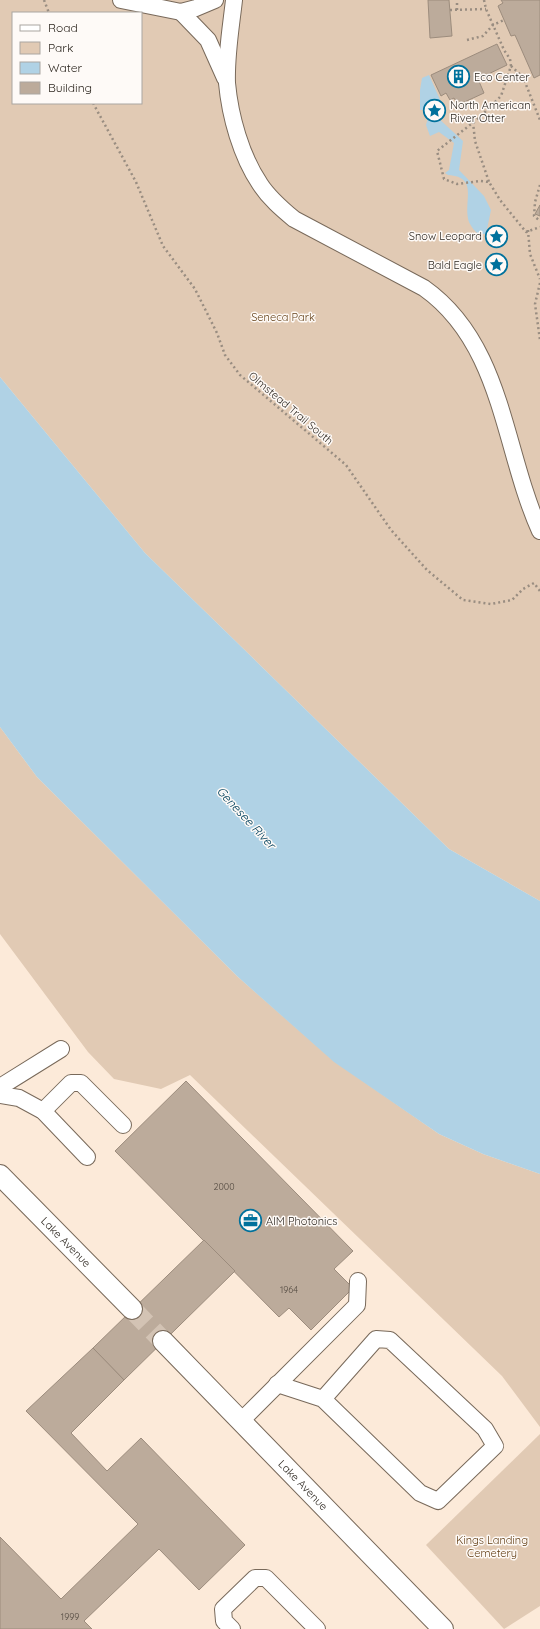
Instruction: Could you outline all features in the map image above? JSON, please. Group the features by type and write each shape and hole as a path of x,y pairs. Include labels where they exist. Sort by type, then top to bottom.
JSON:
{"main road":[{"name":"Lake Avenue","path":"0,1176 132,1309"},
{"name":"Lake Avenue","path":"163,1341 443,1629"}],"lane":[{"path":"121,0 181,12 196,8 215,0"},
{"path":"227,83 229,45 234,0"},
{"path":"181,12 208,40 227,83 241,144 260,184 276,203 294,219 424,288 442,301 468,334 482,360 494,389 516,466 540,531"},
{"path":"0,1087 61,1049"},
{"path":"42,1111 71,1083 81,1082 123,1125"},
{"path":"0,1095 19,1098 42,1111 87,1157"},
{"path":"241,1421 357,1305 358,1281"},
{"path":"277,1384 323,1398 420,1493 438,1500 495,1446 485,1429 390,1340 376,1339 323,1398"},
{"path":"232,1629 224,1621 223,1609 255,1578 266,1578 317,1629"}],"path":[{"path":"44,0 49,12"},
{"path":"457,0 457,10"},
{"path":"484,0 493,25 510,59 511,66 501,96 473,122 437,151 438,161 444,179 457,184 480,180 489,182"},
{"path":"450,10 486,9"},
{"path":"467,40 483,36 493,25 504,20"},
{"path":"511,66 523,77 540,120"},
{"name":"Olmstead Trail South","path":"94,104 136,182 164,246 195,289 217,333 225,355 240,376 346,465 391,530 427,570 463,600 491,604 512,600 523,589 534,583 540,591"},
{"path":"473,122 475,141 489,182 518,224 526,232 528,230 540,227"},
{"path":"540,185 535,202 534,216 540,221"},
{"path":"528,230 530,254 540,279"},
{"path":"540,283 535,304 540,340"}],"green space":[{"name":"Seneca Park","path":"0,0 540,0 540,901 449,849 145,553 0,377"},
{"path":"0,727 37,777 238,977 334,1061 439,1134 483,1154 540,1174 540,1427 502,1376 190,1075 161,1089 114,1079 88,1052 0,934"},
{"name":"Kings Landing Cemetery","path":"540,1434 540,1606 504,1629 426,1545"}],"water":[{"path":"429,75 442,104 438,109 437,117 463,141 459,170 484,196 491,210 486,234 478,234 470,224 467,208 468,193 467,186 464,181 458,177 445,173 449,170 454,143 439,132 430,136 426,125 430,110 420,110 420,90 422,78"},
{"name":"Genesee River","path":"0,377 145,553 449,849 540,901 540,1174 483,1154 439,1134 334,1062 238,977 37,777 0,727"}],"building":[{"path":"428,0 449,0 452,36 430,38"},
{"path":"501,0 540,0 540,75 534,78 515,35 511,36 498,6 503,3"},
{"name":"Eco Center","path":"497,44 507,65 478,79 484,93 458,105 454,98 450,100 446,93 441,96 431,75"},
{"path":"540,205 540,216 535,214"},
{"path":"186,1081 353,1251 334,1269 353,1288 311,1330 289,1308 279,1317 115,1151"},
{"path":"204,1240 235,1271 124,1380 93,1348"},
{"path":"93,1348 124,1380 71,1433 107,1471 141,1438 245,1545 199,1590 159,1549 84,1621 92,1629 0,1629 0,1537 61,1599 138,1524 26,1411"}],"tunnel":[{"path":"132,1309 163,1341"}],"place":[{"name":"Eco Center","path":"458,77"},
{"name":"North American River Otter","path":"434,111"},
{"name":"Snow Leopard","path":"497,236"},
{"name":"Bald Eagle","path":"497,265"},
{"name":"AIM Photonics","path":"250,1221"}]}
